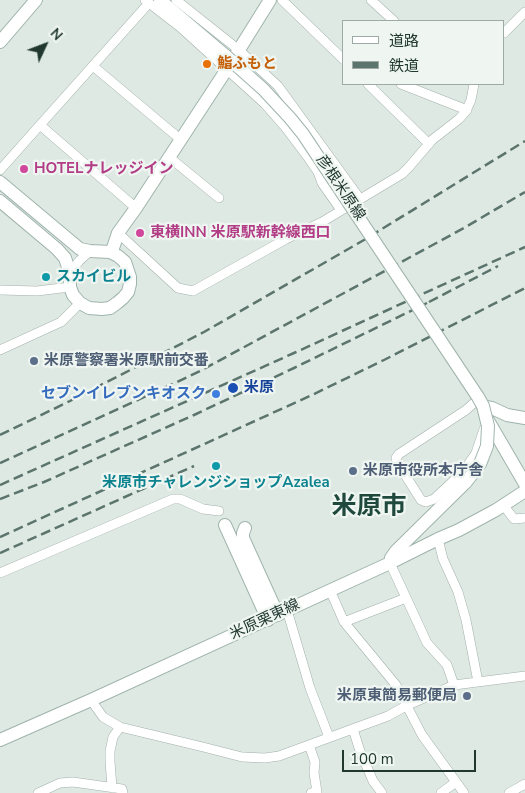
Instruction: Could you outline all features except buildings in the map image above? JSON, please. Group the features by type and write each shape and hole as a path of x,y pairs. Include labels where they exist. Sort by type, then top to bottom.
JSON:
{"main road":[{"path":"0,42 36,0"},
{"name":"彦根米原線","path":"152,1 263,89 303,134 467,380 482,408 488,426 487,446 480,464 466,482 396,551 390,563"},
{"path":"113,253 118,233 169,157 227,62 239,50 266,2"},
{"path":"0,182 80,249 113,253 118,256 128,270 130,284 128,292 110,308 94,309 80,303 73,295 70,287 70,273 65,258 0,200"},
{"path":"449,357 482,408 525,484"},
{"path":"482,408 492,408 507,415 525,418"},
{"name":"米原栗東線","path":"0,740 390,563 504,506 525,491"},
{"path":"225,525 232,544 277,615"},
{"path":"245,528 243,538 277,615"}],"street":[{"path":"176,0 239,50 278,86 360,199"},
{"path":"282,0 342,58"},
{"path":"371,0 393,20"},
{"path":"0,170 152,1"},
{"path":"505,32 525,12"},
{"path":"227,62 286,128 309,158 318,172 322,183 341,210"},
{"path":"93,66 180,139"},
{"path":"369,85 429,144"},
{"path":"404,85 467,110"},
{"path":"118,233 178,288 193,291 286,239 322,222 402,174 429,144 467,110 474,85"},
{"path":"40,125 136,208"},
{"path":"169,157 218,198"},
{"path":"70,273 90,251"},
{"path":"0,290 37,291 70,287"},
{"path":"0,350 61,322 80,303"},
{"path":"482,408 476,453 463,472 434,499 426,502 421,500 396,458 466,410 482,408"},
{"path":"0,573 173,499 180,499 203,509 219,511"},
{"path":"504,506 514,519 525,518"},
{"path":"438,540 443,559 458,592 466,620 478,682"},
{"path":"390,563 426,643 447,665 454,685"},
{"path":"330,590 344,622 396,686 422,736 464,793"},
{"path":"344,622 406,598"},
{"path":"277,615 310,688 329,738"},
{"path":"91,700 103,717 120,727 242,757 265,758 279,756 388,716 454,685 525,676"},
{"path":"112,788 110,751 114,737 120,727"},
{"path":"353,729 373,781 382,793"},
{"path":"309,745 315,762 314,773 317,792 311,793"},
{"path":"38,793 60,783 73,782 122,789 123,793"},
{"path":"441,793 456,782"},
{"path":"509,793 525,784"}],"railway":[{"path":"0,435 204,332 364,240 525,141"},
{"path":"0,463 200,371 464,228 525,192"},
{"path":"0,485 525,247"},
{"path":"429,302 498,266"},
{"path":"0,537 312,395 525,288"},
{"path":"0,499 44,482 194,415 427,303"},
{"path":"0,553 194,466"}],"place":[{"name":"鮨ふもと","path":"207,64"},
{"name":"HOTELナレッジイン","path":"24,169"},
{"name":"東横INN 米原駅新幹線西口","path":"140,233"},
{"name":"スカイビル","path":"46,277"},
{"name":"米原警察署米原駅前交番","path":"34,361"},
{"name":"米原","path":"233,388"},
{"name":"セブンイレブンキオスク","path":"216,394"},
{"name":"米原市チャレンジショップAzalea","path":"216,466"},
{"name":"米原市役所本庁舎","path":"353,471"},
{"name":"米原東簡易郵便局","path":"467,696"}],"district":[{"name":"米原市","path":"369,508"}]}
